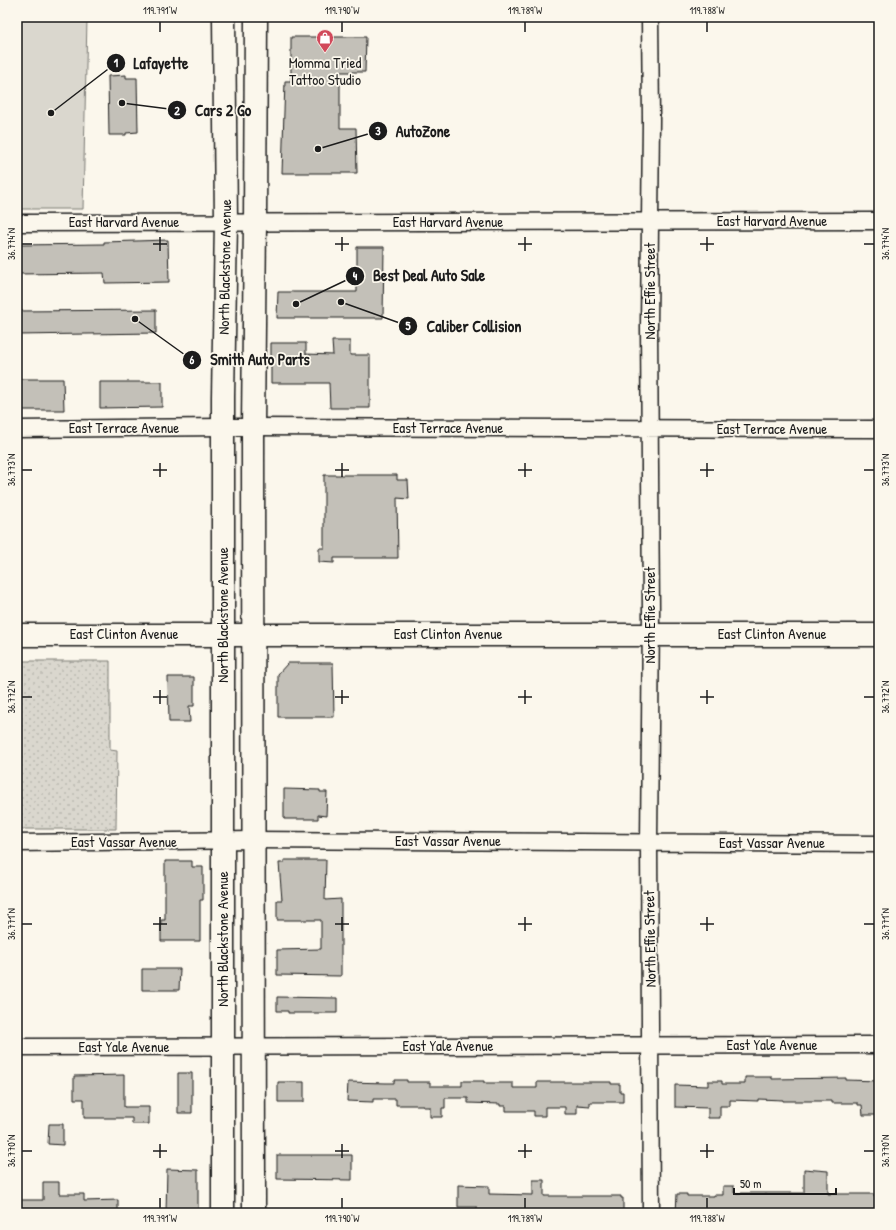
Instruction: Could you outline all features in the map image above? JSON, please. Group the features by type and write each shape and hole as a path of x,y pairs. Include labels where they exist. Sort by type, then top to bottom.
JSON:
{"main road":[{"name":"North Blackstone Avenue","path":"223,1213 223,427 226,222 224,17"},
{"name":"North Blackstone Avenue","path":"254,1213 253,427 256,17"},
{"name":"East Clinton Avenue","path":"17,635 879,634"},
{"path":"223,1148 235,1163 238,1213"}],"street":[{"name":"North Effie Street","path":"650,17 649,842 652,1213"},
{"name":"East Harvard Avenue","path":"17,223 879,221"},
{"name":"East Terrace Avenue","path":"17,429 253,427 879,429"},
{"name":"East Vassar Avenue","path":"17,843 253,840 879,844"},
{"name":"East Yale Avenue","path":"17,1047 879,1045"}],"shaded area":[{"path":"17,17 87,17 83,209 17,209"},
{"path":"17,661 110,661 110,750 117,751 116,829 17,829"}],"building":[{"path":"291,37 366,37 365,72 340,72 340,128 356,128 357,173 282,173 285,81 291,81"},
{"path":"126,75 126,78 137,78 138,132 126,133 126,135 109,135 108,76"},
{"path":"168,240 169,282 105,283 104,273 17,274 17,245 104,244 104,242"},
{"path":"357,247 384,247 383,318 277,318 278,292 357,292"},
{"path":"156,310 156,333 17,335 17,311"},
{"path":"332,341 350,341 350,355 370,355 370,408 330,408 329,383 271,383 271,343 306,343 306,354 333,355"},
{"path":"17,379 63,379 64,410 17,410"},
{"path":"100,382 162,382 162,407 100,408"},
{"path":"324,475 397,475 397,480 408,480 409,499 397,498 398,558 334,558 334,563 319,562 319,548 324,548"},
{"path":"288,663 333,663 334,717 278,717 278,674"},
{"path":"168,677 194,677 194,706 189,706 190,722 169,722"},
{"path":"284,789 320,790 320,792 327,792 326,816 318,815 318,819 284,819"},
{"path":"284,860 326,860 325,900 341,899 341,976 277,975 277,950 321,949 321,920 277,920 277,900 282,900 279,863 284,863"},
{"path":"165,861 192,861 192,867 203,867 203,900 200,900 200,941 161,941 161,920 165,920"},
{"path":"142,969 180,969 179,990 142,990"},
{"path":"277,997 337,998 337,1013 288,1013 288,1011 277,1011"},
{"path":"178,1073 192,1073 192,1113 178,1113"},
{"path":"124,1075 124,1107 149,1107 149,1124 132,1124 132,1118 84,1118 84,1099 74,1099 74,1076"},
{"path":"745,1077 772,1077 772,1079 846,1078 846,1080 879,1081 879,1115 863,1115 862,1105 858,1105 858,1103 832,1103 832,1101 783,1101 758,1099 758,1101 730,1100 730,1106 720,1106 720,1118 708,1118 708,1108 675,1107 675,1085 708,1086 708,1081 722,1081 722,1084 745,1084"},
{"path":"394,1080 407,1080 407,1082 430,1082 430,1086 462,1086 462,1081 484,1081 484,1083 513,1083 513,1088 537,1088 537,1082 611,1082 611,1084 620,1084 620,1092 623,1092 623,1102 590,1102 590,1106 577,1105 577,1114 565,1114 565,1107 545,1107 545,1116 534,1116 534,1111 506,1111 506,1106 500,1106 500,1104 468,1103 468,1098 445,1098 445,1108 442,1108 442,1117 430,1117 430,1107 423,1107 423,1105 396,1105 396,1099 373,1099 373,1102 347,1101 348,1082 394,1083"},
{"path":"278,1082 304,1082 304,1102 278,1102"},
{"path":"49,1124 63,1124 63,1145 48,1144"},
{"path":"277,1155 352,1155 352,1180 277,1179"},
{"path":"167,1169 198,1170 198,1213 166,1213"},
{"path":"804,1169 828,1171 828,1194 874,1194 874,1197 879,1197 879,1213 676,1213 677,1194 687,1194 687,1196 723,1195 723,1186 734,1186 734,1193 804,1193"},
{"path":"533,1180 544,1180 544,1196 621,1196 621,1198 623,1198 623,1213 477,1213 477,1207 458,1207 458,1185 489,1186 489,1194 533,1195"},
{"path":"43,1182 59,1182 59,1194 84,1194 84,1201 118,1200 118,1213 17,1213 17,1200 43,1200"}],"place":[{"name":"Momma Tried Tattoo Studio","path":"325,53"},
{"name":"Cars 2 Go","path":"122,103"},
{"name":"Lafayette","path":"51,113"},
{"name":"AutoZone","path":"318,149"},
{"name":"Caliber Collision","path":"341,302"},
{"name":"Best Deal Auto Sale","path":"296,304"},
{"name":"Smith Auto Parts","path":"135,319"}]}
